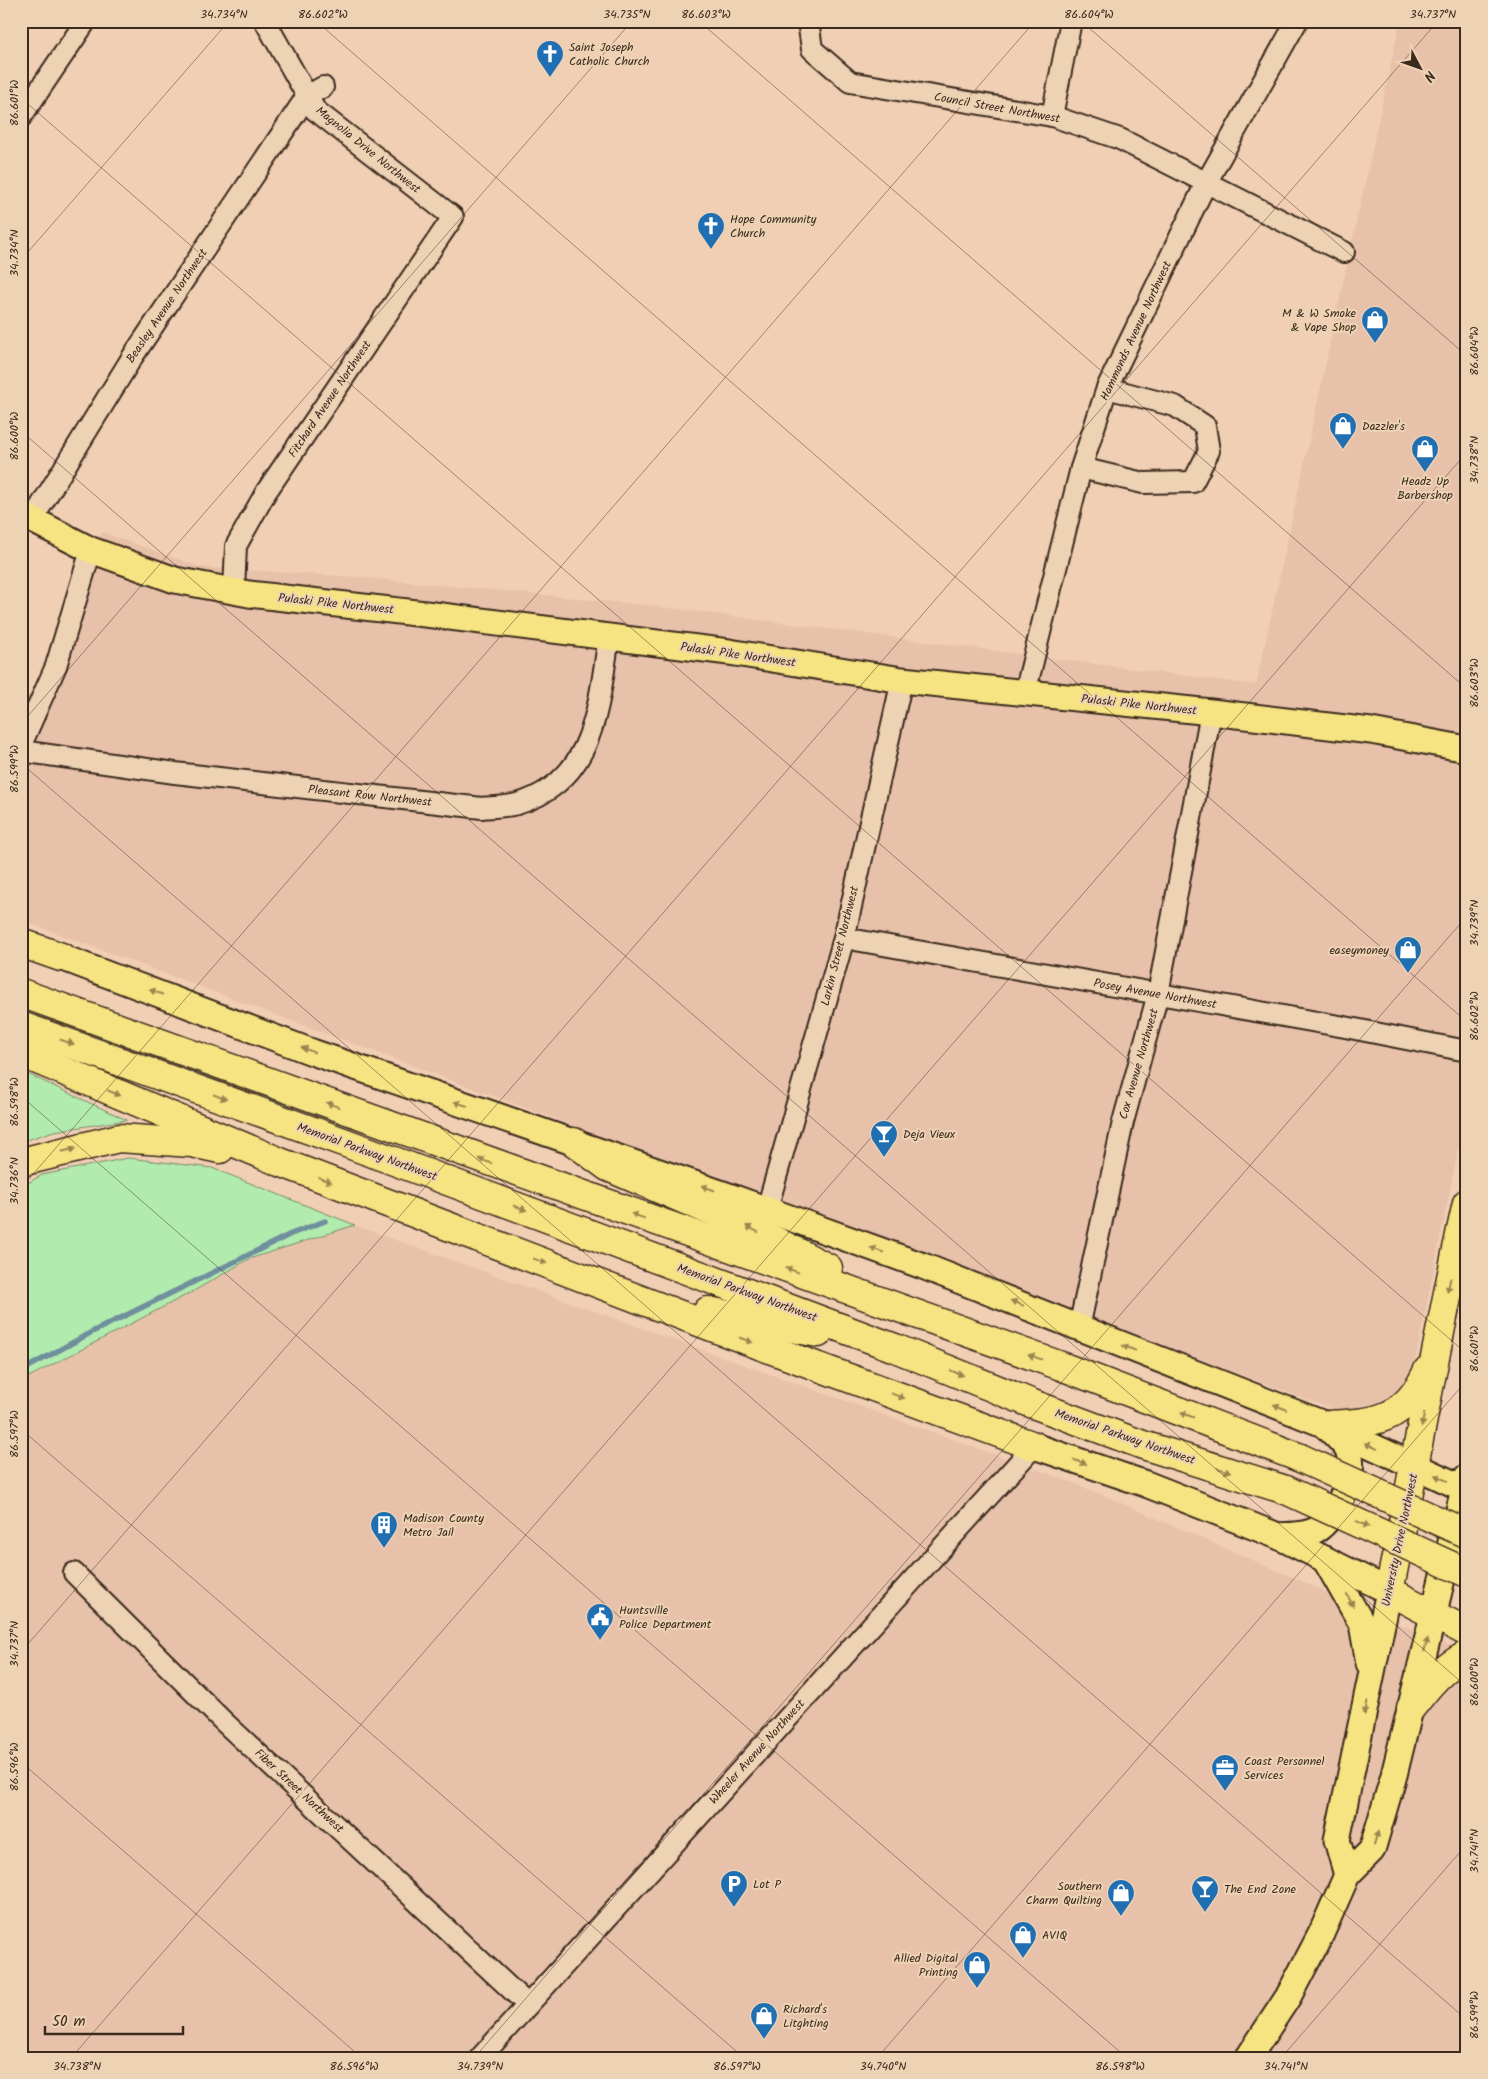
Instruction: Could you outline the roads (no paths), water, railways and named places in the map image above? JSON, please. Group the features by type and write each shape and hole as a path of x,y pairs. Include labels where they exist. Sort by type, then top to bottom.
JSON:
{"highway":[{"path":"21,943 61,958"},
{"path":"21,993 1061,1366 1298,1457 1467,1534"},
{"name":"Memorial Parkway Northwest","path":"21,1026 364,1150 895,1348 1033,1404 1143,1445 1286,1490 1467,1572"},
{"path":"21,1052 280,1162 767,1348 1034,1446"},
{"path":"21,1162 119,1138 192,1143 280,1162"},
{"path":"574,1142 608,1167 748,1227 920,1316"},
{"name":"University Drive Northwest","path":"1389,1591 1467,1203"},
{"path":"635,1297 895,1348"},
{"path":"1326,1425 1364,1424 1386,1418 1399,1409 1412,1395 1424,1378 1435,1355"},
{"path":"1389,1591 1467,1632"},
{"path":"1411,1708 1432,1681 1446,1667 1467,1654"}],"main road":[{"name":"Pulaski Pike Northwest","path":"27,517 91,550 175,580 234,591 729,652 902,680 1211,712 1371,731 1467,748"},
{"path":"61,958 246,1025 312,1052 767,1209 923,1266 1326,1425 1415,1466 1466,1485 1394,1775 1372,1850 1347,1876 1321,1934 1288,1997 1248,2058"},
{"path":"1278,1536 1305,1534 1318,1528 1338,1504 1342,1496 1350,1471 1348,1451 1326,1425"},
{"path":"1034,1446 1146,1484 1278,1536 1389,1591"},
{"path":"1325,1559 1362,1624 1372,1679"},
{"name":"University Drive Northwest","path":"1347,1876 1337,1840 1389,1591"}],"street":[{"path":"21,116 86,21"},
{"name":"Magnolia Drive Northwest","path":"265,21 315,91 315,110 454,217"},
{"name":"Council Street Northwest","path":"808,21 812,49 850,82 1052,116 1120,139 1344,252"},
{"path":"1052,116 1071,21"},
{"name":"Hammonds Avenue Northwest","path":"1025,693 1082,468 1107,388 1206,183 1297,21"},
{"name":"Beasley Avenue Northwest","path":"27,517 133,356 315,91"},
{"name":"Fitchard Avenue Northwest","path":"234,591 236,546 266,492 454,217"},
{"path":"1082,468 1143,483 1192,482 1209,451 1205,426 1175,406 1107,388"},
{"path":"21,745 56,666 91,550"},
{"name":"Pleasant Row Northwest","path":"21,751 175,773 482,808 516,804 544,792 556,784 578,760 595,721 609,637"},
{"name":"Larkin Street Northwest","path":"767,1209 844,938 902,680"},
{"name":"Cox Avenue Northwest","path":"1079,1328 1123,1122 1158,994 1211,712"},
{"name":"Posey Avenue Northwest","path":"844,938 1345,1027 1467,1051"},
{"name":"Wheeler Avenue Northwest","path":"480,2058 1034,1446"},
{"name":"Fiber Street Northwest","path":"74,1573 224,1722 528,2004"}],"waterway":[{"path":"21,1371 92,1332 291,1234 325,1221"}],"place":[{"name":"Saint Joseph Catholic Church","path":"550,78"},
{"name":"Hope Community Church","path":"711,250"},
{"name":"M & W Smoke & Vape Shop","path":"1375,344"},
{"name":"Dazzler's","path":"1343,450"},
{"name":"Headz Up Barbershop","path":"1425,473"},
{"name":"easeymoney","path":"1408,974"},
{"name":"Deja Vieux","path":"884,1158"},
{"name":"Madison County Metro Jail","path":"384,1549"},
{"name":"Huntsville Police Department","path":"600,1641"},
{"name":"Coast Personnel Services","path":"1225,1792"},
{"name":"Lot P","path":"734,1908"},
{"name":"The End Zone","path":"1205,1913"},
{"name":"Southern Charm Quilting","path":"1121,1917"},
{"name":"AVIQ","path":"1023,1959"},
{"name":"Allied Digital Printing","path":"977,1989"},
{"name":"Richard's Litghting","path":"764,2040"}]}
